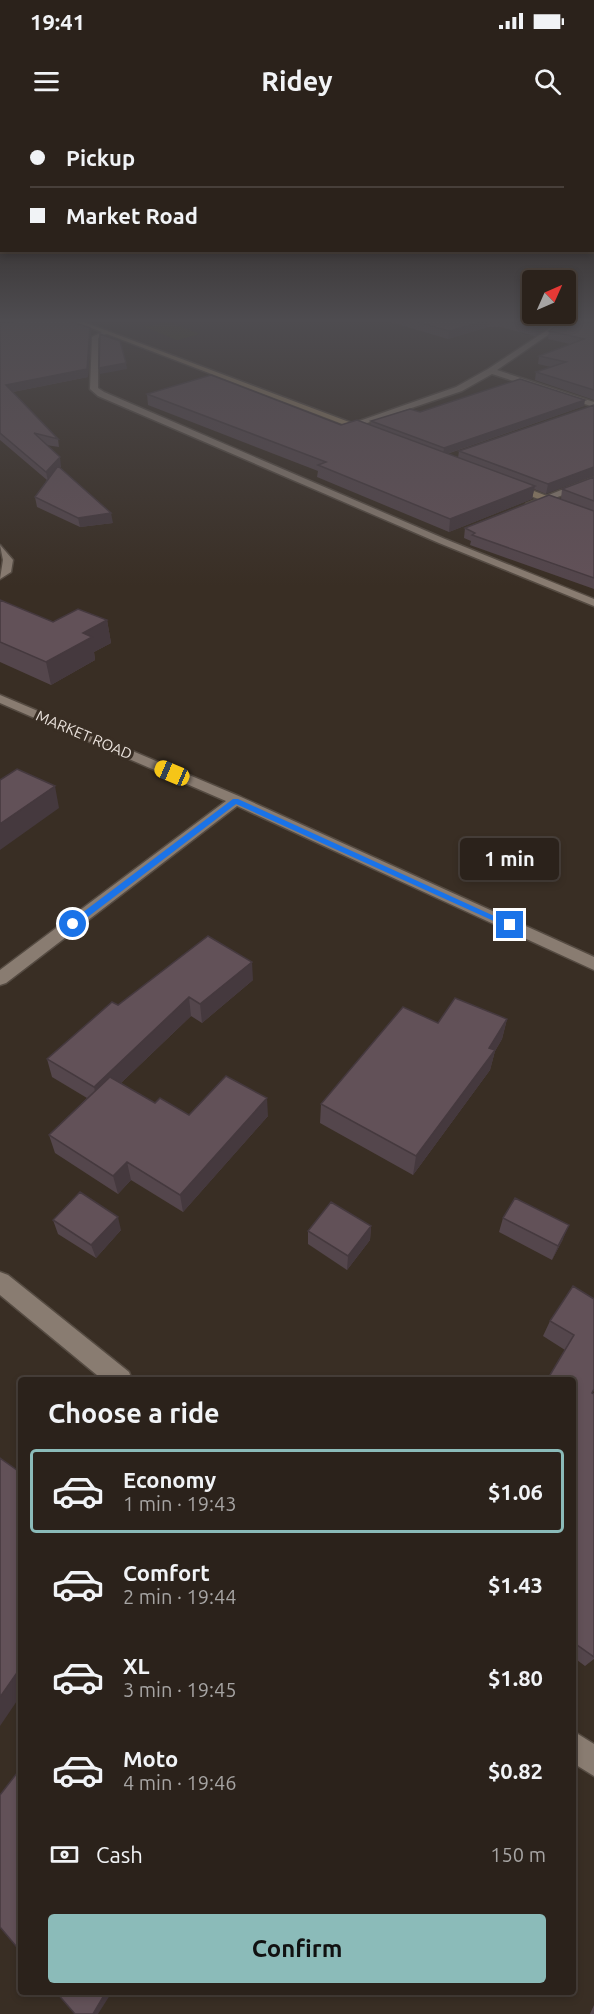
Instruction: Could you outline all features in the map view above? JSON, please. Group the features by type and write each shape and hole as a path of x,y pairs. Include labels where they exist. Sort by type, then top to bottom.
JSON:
{"street":[{"path":"136,409 442,542 594,603"},
{"path":"311,409 383,436"},
{"path":"352,425 399,409"},
{"path":"583,412 589,409"},
{"path":"525,507 594,480"},
{"path":"500,482 594,517"},
{"path":"442,542 452,537"},
{"path":"0,548 8,560 6,572 0,576"},
{"name":"MARKET ROAD","path":"0,699 236,801 594,964"},
{"path":"0,980 236,801"},
{"path":"0,1282 117,1377"},
{"path":"576,1747 594,1762"}],"building":[{"path":"0,409 29,409 58,439 34,433 60,457 46,472 0,433"},
{"path":"188,409 300,409 341,425 357,420 535,486 450,519 318,465 326,462"},
{"path":"409,409 420,412 428,409 557,409 444,448 371,421"},
{"path":"581,409 594,409 594,467 548,484 459,451"},
{"path":"58,466 111,513 78,518 35,497"},
{"path":"594,477 594,501 562,489"},
{"path":"549,495 594,511 594,578 472,535 475,533 465,528"},
{"path":"0,600 53,622 78,609 107,620 83,633 92,637 46,662 0,642"},
{"path":"17,769 55,786 0,824 0,780"},
{"path":"208,936 252,962 200,1004 189,997 94,1087 47,1059 112,1002 118,1005"},
{"path":"455,998 507,1019 489,1048 495,1050 416,1156 321,1104 403,1007 438,1023"},
{"path":"226,1076 267,1098 180,1195 127,1162 113,1176 49,1135 110,1077 155,1103 160,1098 189,1115"},
{"path":"80,1192 118,1217 91,1245 53,1220"},
{"path":"515,1198 569,1225 558,1246 503,1218"},
{"path":"331,1202 371,1226 348,1256 308,1231"},
{"path":"573,1286 594,1299 594,1389 592,1393 594,1394 594,1657 576,1644 576,1377 549,1377 574,1335 550,1321"},
{"path":"0,1458 18,1471 18,1671 0,1697"},
{"path":"18,1772 18,1948 0,1927 0,1795"},
{"path":"59,1995 104,1995 93,2014 75,2014"}],"route":[{"path":"73,924 236,801 510,925"}]}
